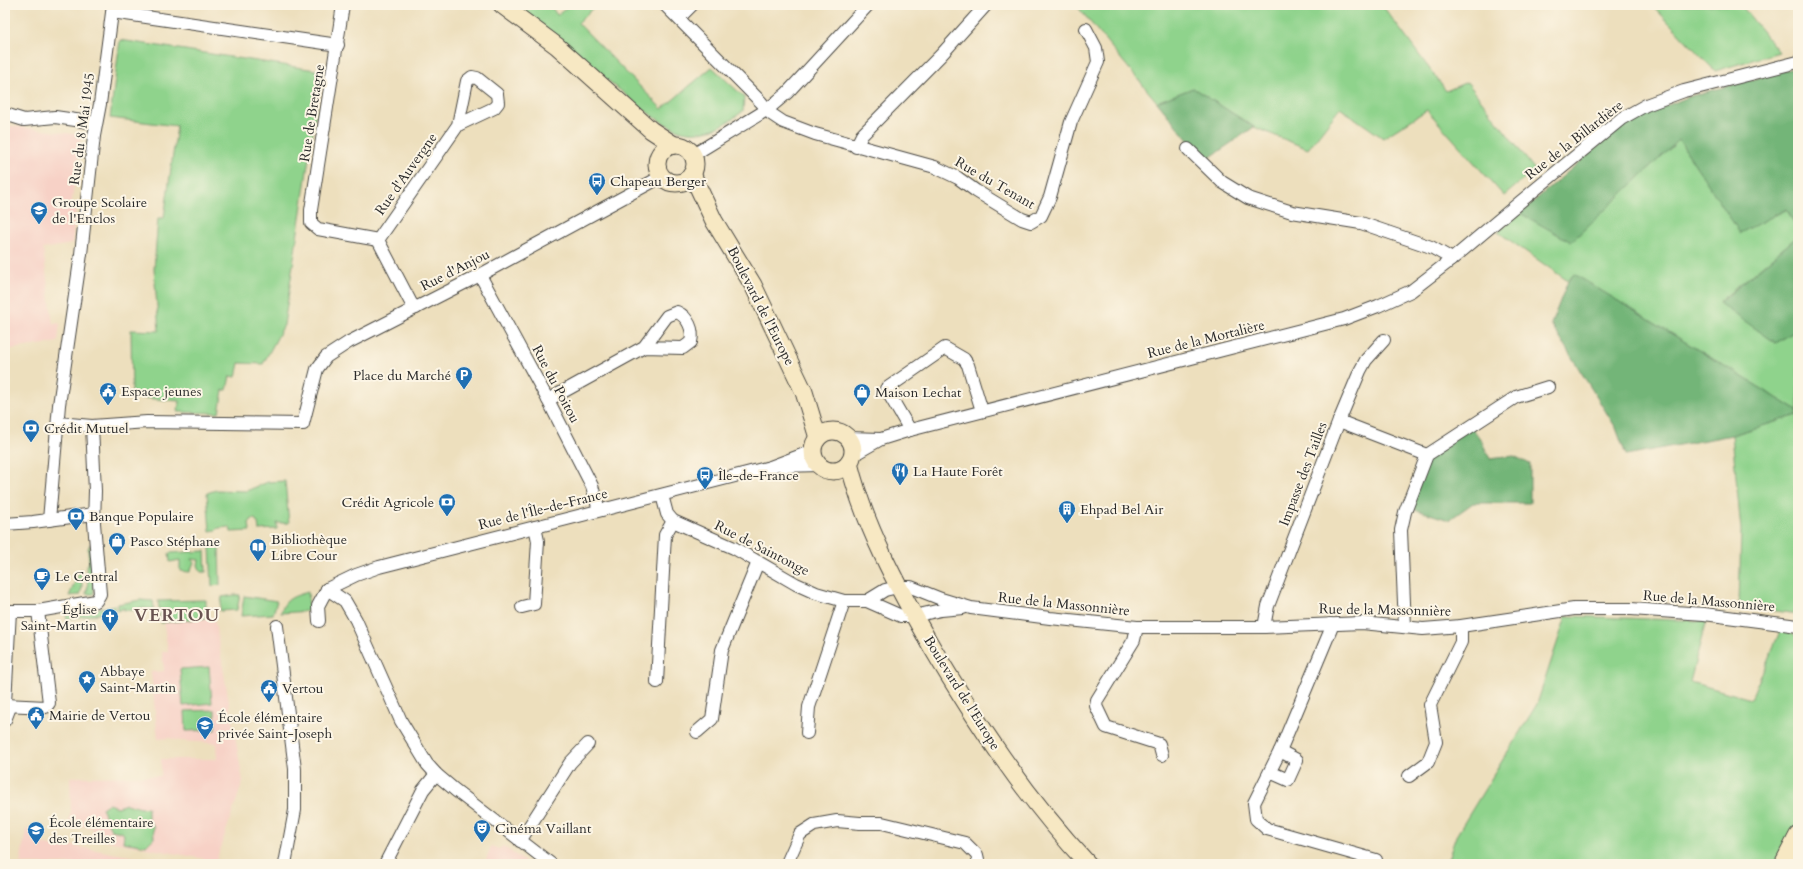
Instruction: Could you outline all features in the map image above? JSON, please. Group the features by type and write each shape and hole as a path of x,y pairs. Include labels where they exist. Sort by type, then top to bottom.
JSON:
{"street":[{"name":"Rue de Bretagne","path":"343,5 310,219 312,225 318,229 378,240"},
{"path":"502,5 558,46 651,130 674,145 683,146 692,154 695,164 685,179 667,182 662,177 657,167 657,160 650,142 623,111 615,98"},
{"name":"Rue du Tenant","path":"665,5 768,109 771,114 783,122 815,134 936,167 958,178 976,191 1022,219 1031,222 1041,216 1050,197 1070,122 1098,62 1096,48 1086,29"},
{"path":"679,18 692,5"},
{"path":"692,154 768,109 788,94 868,5"},
{"path":"856,146 862,135 941,55 986,5"},
{"path":"113,8 338,45"},
{"name":"Rue du 8 Mai 1945","path":"49,520 58,423 96,124 113,8"},
{"name":"Rue de la Billardière","path":"1511,209 1622,119 1646,105 1684,91 1798,62"},
{"path":"5,114 24,120 55,117 96,124"},
{"name":"Rue d'Auvergne","path":"378,240 458,125"},
{"path":"657,160 662,152 674,145"},
{"path":"1188,149 1222,182 1248,198 1292,212 1361,223 1431,247 1451,260"},
{"name":"Rue d'Anjou","path":"92,426 147,422 303,424 317,369 326,357 349,342 480,275 662,177"},
{"name":"Boulevard de l'Europe","path":"685,179 714,221 753,285 804,392 821,456 850,488 862,506 898,587 914,616 962,697 1015,775 1060,832 1088,864"},
{"name":"Rue de la Mortalière","path":"851,459 881,439 910,430 1344,319 1411,291 1451,260 1511,209"},
{"path":"378,240 411,303 416,308"},
{"name":"Rue du Poitou","path":"480,275 548,400 592,486 599,510"},
{"name":"Impasse des Tailles","path":"1264,627 1268,606 1339,421 1366,360 1384,340"},
{"path":"548,400 644,347"},
{"path":"910,430 886,389 945,348 964,359 968,365 982,412"},
{"path":"1405,627 1401,530 1405,512 1426,455 1516,397 1548,387"},
{"name":"Boulevard de l'Europe","path":"804,392 811,396 822,416 852,446 851,459 862,506"},
{"path":"1339,421 1426,455"},
{"path":"5,720 7,705 7,609 38,611 62,608 96,601 100,594 94,514 95,491 92,426 58,423"},
{"path":"842,435 823,434 821,456 845,467 851,459"},
{"name":"Rue de la Mortalière","path":"842,435 881,439"},
{"name":"Rue de l'Île-de-France","path":"327,589 356,575 379,567 770,467 821,456"},
{"path":"657,682 665,535 673,521 667,514 662,495"},
{"path":"5,524 94,514"},
{"name":"Rue de Saintonge","path":"673,521 734,548 816,593 844,601 867,601 901,616 914,616"},
{"path":"522,607 534,604 538,541 535,527"},
{"path":"697,732 712,719 722,650 758,562"},
{"path":"867,601 885,590 898,587"},
{"name":"Rue de la Massonnière","path":"898,587 916,589 941,599 971,608 1137,627 1264,627 1362,623 1423,629 1461,626 1574,609 1631,609 1704,614 1798,626"},
{"path":"319,621 318,606 327,589 345,601 356,620 401,721 417,749 436,774 551,864"},
{"path":"807,733 809,707 844,601"},
{"name":"Rue de la Massonnière","path":"914,616 934,611 971,608"},
{"path":"7,705 46,707 49,703 38,611"},
{"path":"1330,624 1331,629 1280,751 1254,802 1256,819 1267,829 1376,860"},
{"path":"277,626 295,769 295,810 285,864"},
{"path":"1409,776 1428,762 1436,742 1430,705 1461,642 1461,626"},
{"path":"1137,627 1134,640 1097,700 1096,706 1106,727 1158,744 1162,755"},
{"path":"520,841 570,763 588,744"},
{"path":"1270,772 1288,780 1297,760 1280,751"},
{"path":"385,864 423,790 436,774"},
{"path":"787,863 800,834 814,825 837,821 882,823 966,843 977,855 979,864"},
{"path":"1783,864 1798,835"}],"shaded area":[{"name":"Groupe Scolaire de l'Enclos","path":"5,125 81,135 71,207 76,207 72,244 43,249 53,324 60,323 58,342 5,350"},
{"name":"École élémentaire privée Saint-Joseph","path":"214,617 243,781 216,861 91,838 93,828 68,824 71,812 70,777 161,776 161,759 217,759 216,743 180,741 170,738 158,739 151,672 164,671 162,652 168,651 164,625 165,623"},
{"name":"École élémentaire des Treilles","path":"26,829 44,832 42,844 56,847 57,843 173,864 20,864"},
{"path":"491,846 499,849 503,846 528,864 485,864"}],"green space":[{"path":"514,5 550,5 557,15 570,5 596,5 578,23 662,109 712,67 744,97 743,111 731,120 711,130 688,132 670,126 650,114"},
{"path":"1076,5 1382,5 1446,91 1467,82 1535,170 1504,196 1427,110 1383,138 1340,108 1308,149 1254,127 1193,88 1157,102"},
{"path":"1652,5 1741,5 1779,52 1715,71"},
{"path":"120,40 322,71 284,325 263,364 239,363 236,377 230,376 227,390 223,390 219,413 178,412 179,401 132,397 131,330 159,331 154,269 158,218 164,218 177,126 110,118"},
{"path":"1798,67 1798,232 1787,209 1740,233 1679,140 1571,242 1520,213 1626,122 1691,96"},
{"path":"1193,88 1254,127 1205,161 1157,102"},
{"path":"1679,140 1740,232 1788,209 1798,232 1798,236 1719,302 1776,343 1798,329 1798,411 1574,274 1568,281 1498,232 1520,213 1571,241"},
{"path":"1798,236 1798,329 1776,343 1719,303"},
{"path":"1574,274 1798,411 1798,415 1732,435 1626,455 1616,428 1551,324 1568,281"},
{"path":"1798,415 1798,614 1739,606 1741,530 1732,435"},
{"path":"1471,426 1481,440 1490,459 1514,456 1530,464 1530,503 1473,503 1449,520 1407,507 1427,455"},
{"path":"285,481 289,523 277,523 277,529 259,530 258,523 255,519 252,519 249,523 250,531 231,532 230,527 210,531 207,493 216,490 246,491 268,482"},
{"path":"90,544 94,594 86,594 88,586 86,568 89,562 88,549"},
{"path":"219,546 220,585 212,586 210,547"},
{"path":"205,551 206,572 201,572 198,565 199,560 192,559 194,562 190,572 180,571 180,560 170,562 169,553"},
{"path":"81,569 82,587 80,595 69,596"},
{"path":"308,592 309,611 281,613 282,608 287,601 295,596"},
{"path":"240,595 237,610 220,611 222,597"},
{"path":"244,596 277,601 273,614 241,616"},
{"path":"140,600 153,601 154,609 140,608 131,611 124,610 124,608 118,611 118,604"},
{"path":"206,600 206,618 161,623 158,601"},
{"path":"115,605 115,611 106,611 105,613 67,619 66,615"},
{"path":"1566,616 1706,621 1690,682 1751,699 1781,629 1798,636 1798,864 1446,864 1456,836 1537,704"},
{"path":"209,667 212,703 183,706 180,669"},
{"path":"215,710 215,730 186,731 185,711"},
{"path":"108,804 118,807 126,804 141,808 148,807 148,821 153,825 154,838 146,846 123,842 124,835 122,832 111,830 102,808"}],"place":[{"name":"Chapeau Berger","path":"597,196"},
{"name":"Groupe Scolaire de l'Enclos","path":"39,225"},
{"name":"Place du Marché","path":"464,390"},
{"name":"Espace jeunes","path":"108,406"},
{"name":"Maison Lechat","path":"862,407"},
{"name":"Crédit Mutuel","path":"31,443"},
{"name":"La Haute Forêt","path":"900,486"},
{"name":"Île-de-France","path":"705,490"},
{"name":"Crédit Agricole","path":"447,517"},
{"name":"Ehpad Bel Air","path":"1067,524"},
{"name":"Banque Populaire","path":"76,531"},
{"name":"Pasco Stéphane","path":"117,556"},
{"name":"Bibliothèque Libre Cour","path":"258,562"},
{"name":"Le Central","path":"42,591"},
{"name":"Église Saint-Martin","path":"110,632"},
{"name":"Abbaye Saint-Martin","path":"87,694"},
{"name":"Vertou","path":"269,703"},
{"name":"Mairie de Vertou","path":"36,730"},
{"name":"École élémentaire privée Saint-Joseph","path":"205,740"},
{"name":"Cinéma Vaillant","path":"482,843"},
{"name":"École élémentaire des Treilles","path":"36,845"}],"district":[{"name":"VERTOU","path":"177,615"}]}
